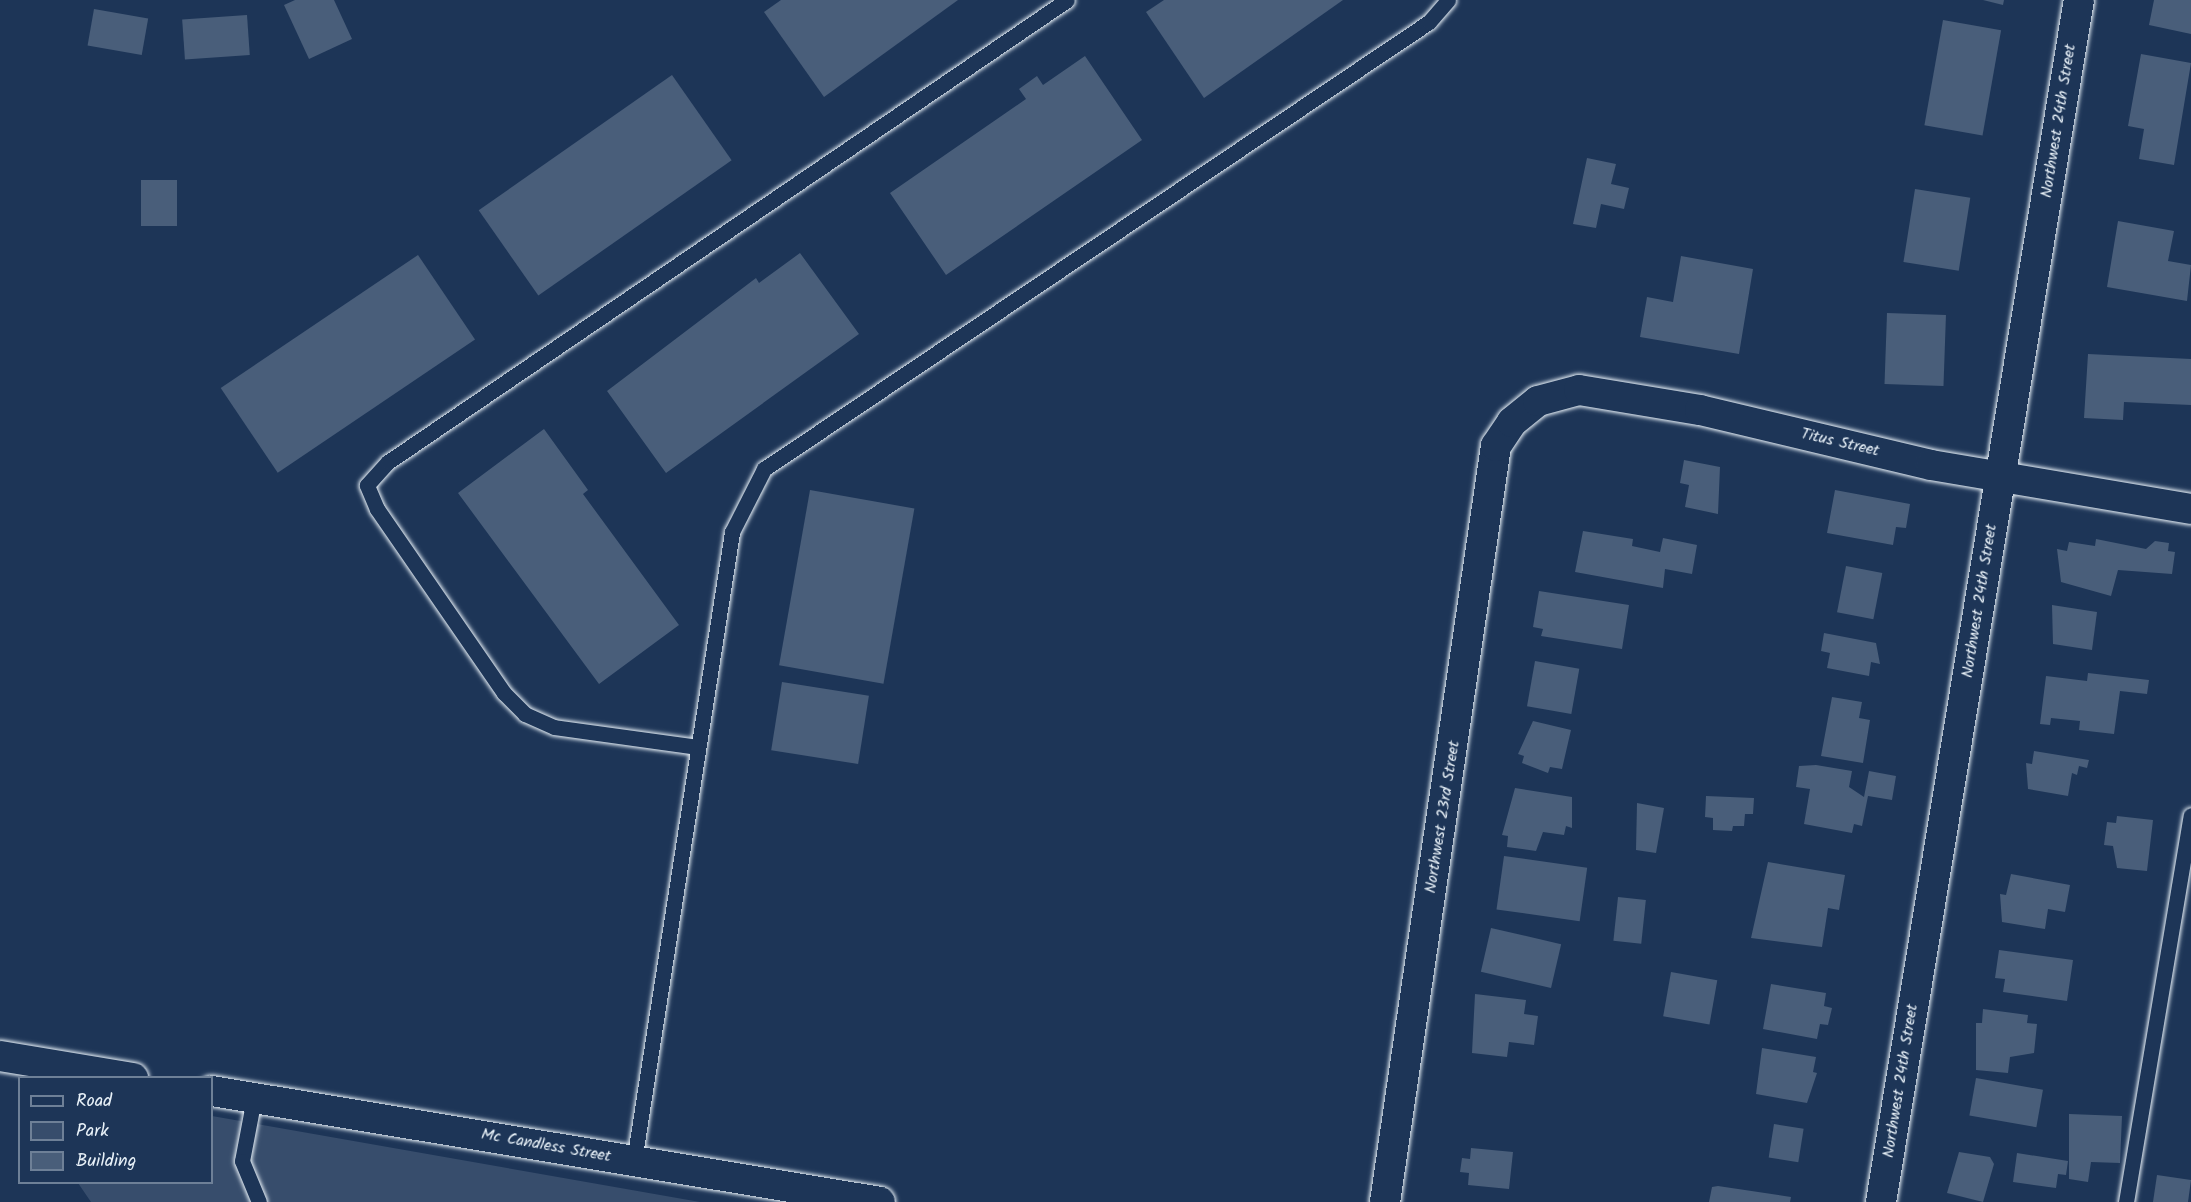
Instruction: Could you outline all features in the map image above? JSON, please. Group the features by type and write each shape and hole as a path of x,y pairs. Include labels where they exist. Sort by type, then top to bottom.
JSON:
{"street":[{"name":"Northwest 24th Street","path":"1881,1202 2079,0"},
{"name":"Titus Street","path":"1503,435 1538,401 1579,390 1700,410 2000,477 2191,509"},
{"name":"Northwest 23rd Street","path":"1384,1202 1496,446 1503,435"},
{"path":"0,1056 127,1076"},
{"name":"Mc Candless Street","path":"213,1091 880,1202"}],"lane":[{"path":"698,747 554,727 525,714 497,684 377,509 367,484 388,462 1067,0"},
{"path":"634,1161 732,532 764,469 1429,22 1448,0"},
{"path":"2126,1202 2191,815"},
{"path":"254,1098 242,1161 259,1202"}],"green space":[{"path":"213,1116 700,1202 91,1202 79,1184 213,1184"}],"building":[{"path":"295,0 334,0 352,39 309,59 284,5"},
{"path":"781,0 958,0 824,97 764,12"},
{"path":"1164,0 1343,0 1204,98 1146,12"},
{"path":"1983,0 2004,0 2003,5"},
{"path":"2154,0 2191,0 2191,34 2149,25"},
{"path":"94,9 148,19 142,55 88,45"},
{"path":"247,15 250,55 185,59 182,20"},
{"path":"1943,20 2001,30 1983,136 1924,125"},
{"path":"2141,54 2191,63 2174,165 2139,159 2144,129 2128,126"},
{"path":"1085,56 1142,140 946,275 890,193 1026,99 1019,89 1037,76 1043,85"},
{"path":"672,75 732,160 538,296 479,210"},
{"path":"1587,158 1616,164 1611,184 1629,188 1624,209 1601,204 1596,228 1573,224"},
{"path":"141,180 177,180 177,226 141,226"},
{"path":"1915,189 1970,198 1959,271 1903,262"},
{"path":"2118,221 2174,231 2168,261 2191,265 2187,301 2107,287"},
{"path":"800,253 859,334 666,473 607,391 756,278 759,283"},
{"path":"418,255 475,340 278,473 221,388"},
{"path":"1681,256 1753,269 1739,354 1640,337 1647,297 1673,302"},
{"path":"1887,313 1946,315 1943,386 1885,384"},
{"path":"2088,354 2191,359 2191,405 2124,402 2123,420 2084,418"},
{"path":"544,429 588,490 583,494 679,625 599,684 458,493"},
{"path":"1684,460 1720,467 1718,514 1685,507 1689,485 1680,483"},
{"path":"810,490 914,508 883,684 779,665"},
{"path":"1835,490 1910,504 1906,528 1896,527 1893,545 1827,533"},
{"path":"1583,531 1633,539 1632,546 1660,552 1663,538 1697,545 1692,574 1665,569 1663,588 1575,572"},
{"path":"2096,539 2146,549 2155,541 2169,543 2168,551 2175,552 2172,574 2118,570 2111,596 2061,582 2057,549 2067,551 2069,542 2095,546"},
{"path":"1846,566 1882,573 1873,619 1837,612"},
{"path":"1539,591 1629,605 1622,649 1541,636 1543,629 1533,627"},
{"path":"2052,605 2097,612 2092,650 2053,644"},
{"path":"1824,633 1876,643 1880,664 1871,662 1869,676 1827,668 1830,653 1821,651"},
{"path":"1535,661 1579,669 1571,714 1527,706"},
{"path":"2088,673 2149,680 2147,694 2120,691 2114,734 2079,730 2080,721 2051,718 2050,725 2040,724 2046,676 2087,681"},
{"path":"782,682 869,696 858,764 771,750"},
{"path":"1832,697 1862,702 1859,718 1870,720 1863,763 1821,756"},
{"path":"1533,721 1571,730 1562,769 1550,767 1548,773 1522,763 1524,756 1518,754"},
{"path":"2034,751 2089,760 2087,768 2079,766 2077,775 2072,773 2068,796 2028,789 2026,763 2032,764"},
{"path":"1816,765 1852,771 1849,787 1864,797 1869,771 1896,776 1892,800 1868,796 1862,826 1854,824 1852,833 1804,824 1810,789 1796,787 1799,766"},
{"path":"1515,788 1572,797 1572,828 1566,826 1564,835 1543,832 1536,851 1507,847 1508,836 1502,835"},
{"path":"1706,796 1754,798 1753,814 1745,814 1744,826 1733,826 1732,831 1713,830 1713,818 1705,817"},
{"path":"1637,803 1664,808 1656,853 1636,850"},
{"path":"2117,816 2153,820 2147,871 2117,868 2113,846 2104,845 2107,822 2116,823"},
{"path":"1504,856 1587,868 1580,921 1496,909"},
{"path":"1768,862 1845,875 1839,910 1828,908 1822,947 1751,938"},
{"path":"2011,874 2070,885 2065,912 2048,909 2045,929 2002,922 2000,894 2006,895"},
{"path":"1618,897 1646,900 1641,944 1613,941"},
{"path":"1491,928 1561,944 1551,988 1481,972"},
{"path":"1999,950 2073,960 2067,1001 2003,992 2005,979 1995,978"},
{"path":"1671,972 1717,980 1709,1024 1663,1016"},
{"path":"1771,984 1826,993 1824,1006 1832,1008 1828,1025 1820,1024 1817,1039 1763,1029"},
{"path":"1475,994 1526,1000 1524,1014 1538,1016 1534,1045 1509,1042 1507,1057 1472,1053"},
{"path":"1983,1009 2028,1015 2027,1023 2037,1024 2034,1053 2010,1057 2008,1073 1976,1070 1976,1023 1982,1023"},
{"path":"1762,1048 1816,1057 1813,1072 1817,1073 1807,1103 1756,1094"},
{"path":"1976,1078 2043,1090 2036,1127 1969,1115"},
{"path":"2069,1114 2122,1116 2120,1163 2091,1162 2088,1182 2069,1179"},
{"path":"1774,1124 1804,1129 1798,1162 1769,1158"},
{"path":"1471,1148 1513,1152 1509,1189 1468,1185 1469,1173 1460,1172 1462,1158 1470,1159"},
{"path":"1959,1152 1990,1157 1994,1164 1983,1202 1947,1193"},
{"path":"2017,1153 2068,1161 2066,1175 2058,1174 2056,1188 2013,1182"},
{"path":"2157,1175 2191,1180 2188,1202 2153,1202"},
{"path":"1712,1187 1791,1197 1790,1202 1709,1202"}]}
